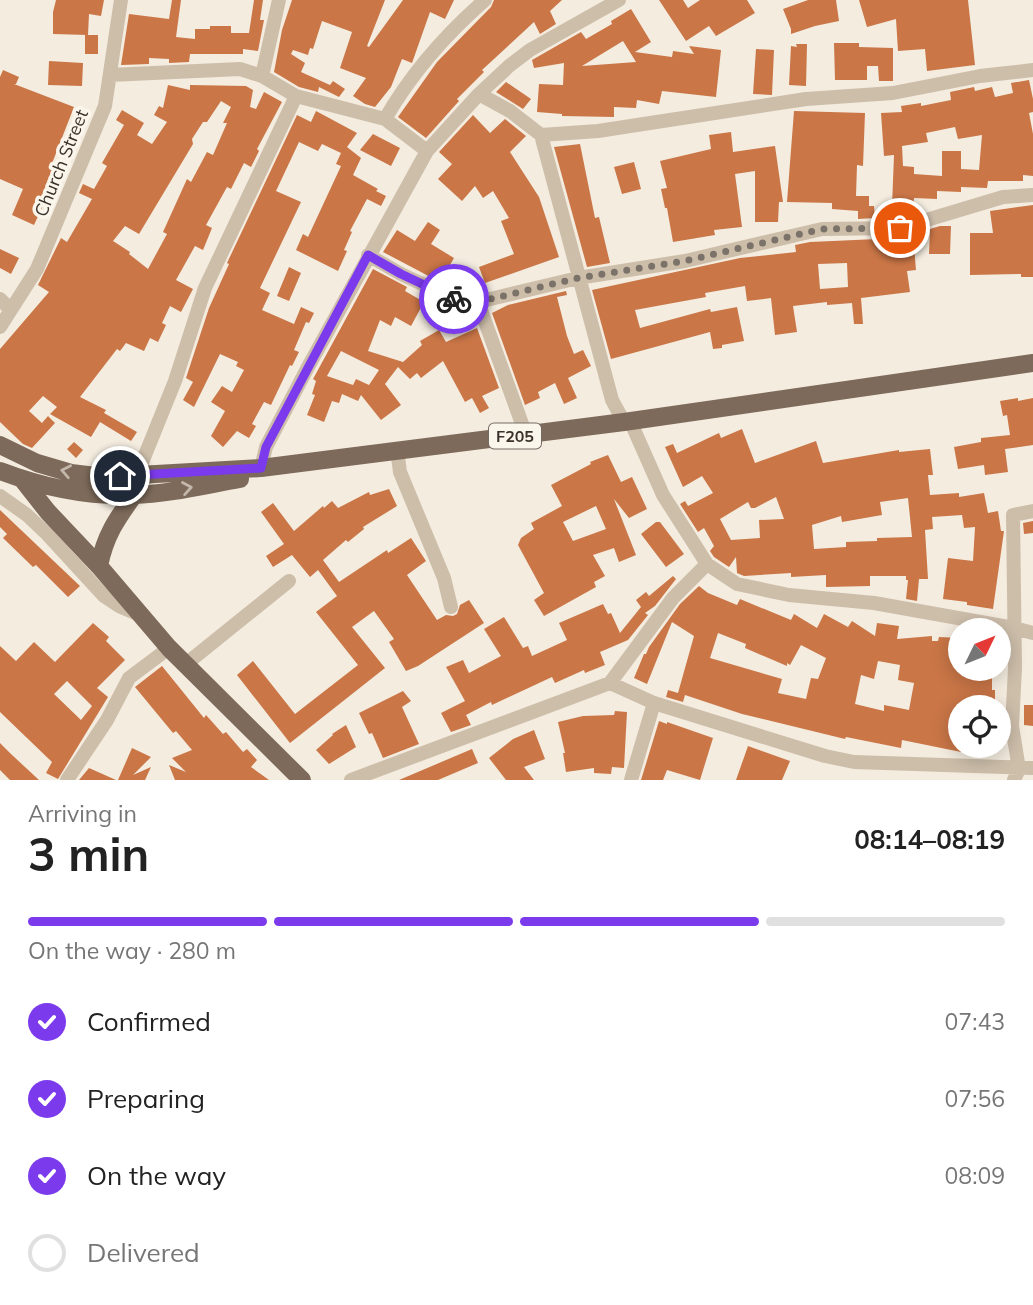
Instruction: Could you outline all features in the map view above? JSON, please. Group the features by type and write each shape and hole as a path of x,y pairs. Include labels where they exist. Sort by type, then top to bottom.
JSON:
{"main road":[{"name":"F205","path":"829,396 1033,363"},
{"name":"F205","path":"0,471 83,493 134,495 760,405 1033,369"},
{"name":"F205","path":"0,445 37,463 104,477 261,468 628,424"},
{"path":"22,479 169,648 302,780"},
{"path":"99,566 103,545 110,529 134,495"}],"street":[{"name":"Church Street","path":"0,327 5,304 37,269 105,106 121,0"},
{"path":"262,76 279,0"},
{"path":"385,119 396,100 450,31 485,0"},
{"path":"261,468 266,447 368,255 427,151 479,94 509,66 530,50 619,0"},
{"path":"110,75 240,69 262,76 296,96 385,119 427,151"},
{"path":"541,135 598,131 806,99 893,93 980,76 1033,70"},
{"path":"479,94 510,111 541,135 612,400 628,424 663,495 707,564 737,584 789,594 874,603 1033,633"},
{"path":"137,475 175,382 205,288 296,96"},
{"path":"368,255 454,299 478,302 578,278 685,261 822,229 900,228 1003,197 1033,195"},
{"path":"478,302 526,435"},
{"path":"398,457 400,472 444,578 452,607"},
{"path":"0,496 27,515 104,596 119,607 139,615"},
{"path":"610,683 654,703 825,756 854,762 1022,772 1013,726 1013,515 1033,511"},
{"path":"351,780 610,683 673,598 707,564"},
{"path":"186,664 289,581"},
{"path":"67,780 107,720 129,678 169,648"},
{"path":"631,780 654,703"}],"building":[{"path":"56,0 104,0 101,16 89,14 88,35 53,34"},
{"path":"172,0 181,0 176,37 195,39 195,29 210,29 210,26 231,26 231,33 249,33 254,0 263,0 260,20 264,20 258,51 243,49 243,54 190,54 189,62 169,63 169,59 149,58 149,64 121,65 129,14 169,19"},
{"path":"292,0 385,0 367,46 369,47 403,0 454,0 445,19 430,12 412,63 402,59 391,87 375,107 353,96 366,78 340,68 352,32 322,21 313,49 310,48 308,55 293,50 291,54 305,63 301,72 330,85 333,81 345,89 339,97 319,87 318,92 299,87 274,72 282,30"},
{"path":"494,0 562,0 550,11 556,24 540,34 534,22 482,70 484,72 457,99 459,101 426,138 398,117 437,62 491,7"},
{"path":"659,0 683,0 688,8 700,0 747,0 755,13 716,36 709,26 686,41"},
{"path":"808,0 836,0 839,21 791,34 783,9"},
{"path":"859,0 968,0 975,65 927,71 925,49 898,51 896,19 867,27"},
{"path":"631,9 651,42 635,52 672,57 673,51 694,54 689,46 721,50 716,97 662,91 659,104 637,100 636,108 614,107 614,117 562,116 537,112 539,84 563,85 564,63 534,68 532,60 581,32 586,39 612,24 611,21","holes":["623,41 636,62 582,66"]},
{"path":"85,35 98,35 98,54 85,54"},
{"path":"834,43 859,43 859,47 893,48 893,81 879,81 878,66 867,66 867,80 835,80"},
{"path":"796,44 807,44 806,86 789,85 791,46 797,47"},
{"path":"756,49 774,50 772,95 753,94"},
{"path":"49,61 83,63 82,86 48,85"},
{"path":"3,70 19,77 14,84 74,107 51,166 55,168 34,225 12,215 23,189 0,179 0,77"},
{"path":"1029,80 1033,99 1033,112 1029,113 1033,134 1033,176 1023,175 1023,181 988,181 987,188 961,187 961,192 937,191 937,199 914,198 913,207 892,206 894,155 884,156 881,113 902,112 901,106 921,103 921,106 951,100 950,92 974,87 975,91 992,87 995,97 1013,93 1011,83","holes":["955,127 958,139 982,135 979,170 961,169 961,151 942,151 942,176 914,174 914,167 903,166 902,146 928,142 926,133"]},
{"path":"506,82 531,99 523,109 496,92"},
{"path":"168,85 190,90 190,85 246,86 253,90 250,107 256,109 264,92 282,102 257,149 259,151 251,167 244,163 231,189 227,187 206,225 212,228 203,250 195,246 176,280 193,289 181,312 170,306 162,323 166,325 158,342 150,338 144,351 126,343 120,351 117,349 80,397 106,410 104,413 137,432 131,441 100,422 91,437 50,414 57,407 43,396 29,411 42,423 48,416 55,423 32,448 23,444 0,422 0,349 49,292 38,285 61,238 67,242 92,199 79,193 83,184 94,189 107,166 102,163 124,125 116,120 122,110 144,123 137,135 152,144 167,122 154,115 159,106 163,108","holes":["221,101 231,107 213,155 207,152 191,182 187,179 163,232 167,234 148,269 113,241 125,226 139,234 193,144 192,139 203,122 207,122"]},
{"path":"316,111 357,133 347,147 361,158 353,175 386,196 381,206 367,199 350,231 352,232 344,250 347,251 338,271 296,250 303,234 308,237 341,166 336,164 341,153 322,144 318,151 299,142 276,191 301,202 260,288 270,293 262,310 294,324 301,307 314,313 309,323 306,322 294,350 299,352 292,366 290,365 271,405 264,402 252,424 256,426 249,438 237,431 223,447 211,436 225,411 211,402 222,386 232,392 244,370 236,366 238,362 220,354 194,407 183,400 193,382 186,378 209,308 229,264 227,263 297,115 311,122"},
{"path":"794,111 865,113 863,166 857,165 856,196 869,196 869,206 874,206 875,218 858,219 858,211 832,209 832,203 787,202"},
{"path":"473,115 490,133 505,119 526,136 510,152 539,197 559,257 485,283 479,267 514,254 501,221 509,218 493,191 483,198 475,186 462,201 438,179 452,164 439,152"},
{"path":"731,132 733,152 775,146 783,202 779,202 778,222 755,222 755,171 735,174 742,227 714,230 715,235 673,242 661,189 667,188 660,161 711,149 709,135"},
{"path":"373,134 400,148 391,166 360,150"},
{"path":"580,144 595,218 599,217 610,263 587,267 554,147"},
{"path":"634,162 641,189 622,194 614,167"},
{"path":"1033,205 1033,277 1021,277 1021,274 970,275 970,233 993,233 990,211"},
{"path":"428,222 440,230 431,244 454,258 440,282 383,252 397,230 415,241"},
{"path":"951,226 950,254 929,254 930,229"},
{"path":"913,234 916,270 907,271 910,292 861,298 863,324 854,324 852,303 827,305 827,302 793,306 797,332 775,335 771,298 747,301 745,286 705,293 706,297 635,310 640,328 710,309 711,312 737,307 744,341 713,349 710,332 611,359 592,290 740,258 796,252 795,245 810,242 900,238","holes":["847,263 848,287 820,289 818,264"]},
{"path":"0,249 19,258 11,274 0,268"},
{"path":"289,267 301,273 289,301 277,296"},
{"path":"373,269 407,287 405,291 424,302 411,326 395,317 391,326 380,320 368,351 403,362 422,345 420,341 439,330 446,342 477,328 499,388 482,396 489,408 480,413 472,398 465,402 443,361 421,378 417,373 410,379 398,367 385,384 401,405 381,420 361,395 358,401 342,394 339,403 332,401 324,422 307,415 315,395 312,394 316,381 313,379","holes":["341,351 379,370 369,385 356,379 353,385 327,376"]},
{"path":"566,291 567,295 557,297 567,336 574,354 583,350 591,366 568,378 577,398 564,404 555,383 538,392 540,398 525,405 492,313 508,305"},
{"path":"1018,398 1018,401 1033,398 1033,445 1005,449 1008,472 985,475 984,465 958,469 954,447 981,442 981,438 1010,435 1007,415 1003,416 1000,401"},
{"path":"742,429 755,463 816,441 823,463 899,450 930,449 933,475 928,475 930,495 959,493 959,497 984,493 988,513 998,511 1001,531 1004,531 993,609 943,599 948,558 973,561 975,527 964,528 962,515 932,517 933,529 925,530 928,579 919,579 917,601 906,599 906,576 870,576 870,586 826,587 826,575 791,577 791,573 744,576 737,573 736,557 729,567 714,557 710,551 714,546 704,528 698,532 680,504 685,501 688,506 713,493 702,476 683,487 665,447 673,444 677,453 719,433 721,438","holes":["776,497 784,519 759,520 760,538 731,540 720,519 748,502 751,508 755,508","908,498 912,537 877,538 877,541 846,542 846,547 814,549 812,525 841,516 842,522 882,515 880,502"]},
{"path":"74,442 83,450 76,458 67,449"},
{"path":"608,455 621,482 632,477 647,509 629,518 614,499 636,555 619,562 614,548 593,555 605,576 594,582 596,587 544,616 534,600 544,593 518,545 521,538 534,529 531,523 562,506 551,485 591,464 590,462","holes":["596,506 606,529 573,541 563,522"]},
{"path":"389,489 397,506 363,527 364,529 323,560 339,582 387,550 388,553 411,538 426,561 407,575 437,620 446,615 457,614 460,605 469,600 484,623 406,671 389,642 394,639 374,611 352,627 385,668 290,743 237,675 253,661 295,714 358,665 316,612 337,596 318,570 310,577 292,555 273,567 266,556 284,544 261,512 273,503 294,531 332,501 338,508 369,492 370,495"},
{"path":"0,510 80,586 68,597 36,565 33,567 3,538 7,534 0,527"},
{"path":"1033,521 1033,533 1024,534 1023,523"},
{"path":"656,522 660,522 684,554 666,567 641,534"},
{"path":"673,576 676,579 655,606 645,613 648,615 628,640 600,652 605,665 585,673 584,670 555,683 552,677 492,705 491,702 466,715 471,725 451,732 441,713 465,701 446,667 463,660 469,673 501,656 484,629 504,617 523,648 528,646 532,656 567,640 559,623 603,604 608,614 611,613 620,633 641,607 636,600 646,592 649,596"},
{"path":"699,586 708,593 737,605 740,599 791,620 794,614 817,628 824,614 848,627 852,621 875,636 877,623 899,626 897,639 932,636 932,641 938,641 939,637 948,637 948,681 992,681 995,695 948,695 948,749 902,740 901,748 846,737 845,739 742,714 685,695 683,702 666,697 668,690 678,693 694,636 672,622 647,684 634,678 649,647 680,604","holes":["718,633 746,644 745,648 787,666 801,645 826,658 818,679 811,678 806,699 778,693 782,679 710,658","878,661 900,665 898,680 914,683 909,710 884,705 884,711 855,704 861,675 874,679"]},
{"path":"93,623 109,637 106,641 125,660 97,688 108,697 58,779 46,773 52,762 0,712 0,646 16,661 34,642 55,662","holes":["67,681 92,706 81,720 54,694"]},
{"path":"162,666 204,718 206,715 223,734 226,732 243,752 247,749 257,760 251,767 269,780 175,780 169,765 186,772 172,758 192,750 176,731 173,733 135,687"},
{"path":"403,691 411,701 402,707 419,744 383,758 359,713"},
{"path":"1024,705 1033,705 1033,726 1024,725"},
{"path":"615,711 627,712 624,768 612,767 611,774 594,773 594,768 566,772 558,722 583,716 614,715"},
{"path":"659,721 713,738 700,780 667,770 663,780 641,780"},
{"path":"346,725 356,747 329,764 316,750"},
{"path":"534,730 545,759 524,767 534,780 506,780 489,758 513,739"},
{"path":"0,743 39,780 10,780 0,770"},
{"path":"748,746 790,761 782,780 736,780"},
{"path":"132,748 151,757 133,775 151,767 145,780 118,780"},
{"path":"472,749 478,763 438,780 399,780"},
{"path":"89,768 116,780 79,780"}],"way so far":[{"path":"454,299 478,302 578,278 685,261 822,229 900,228"}],"route":[{"path":"120,476 261,468 266,447 368,255 454,299"}]}
